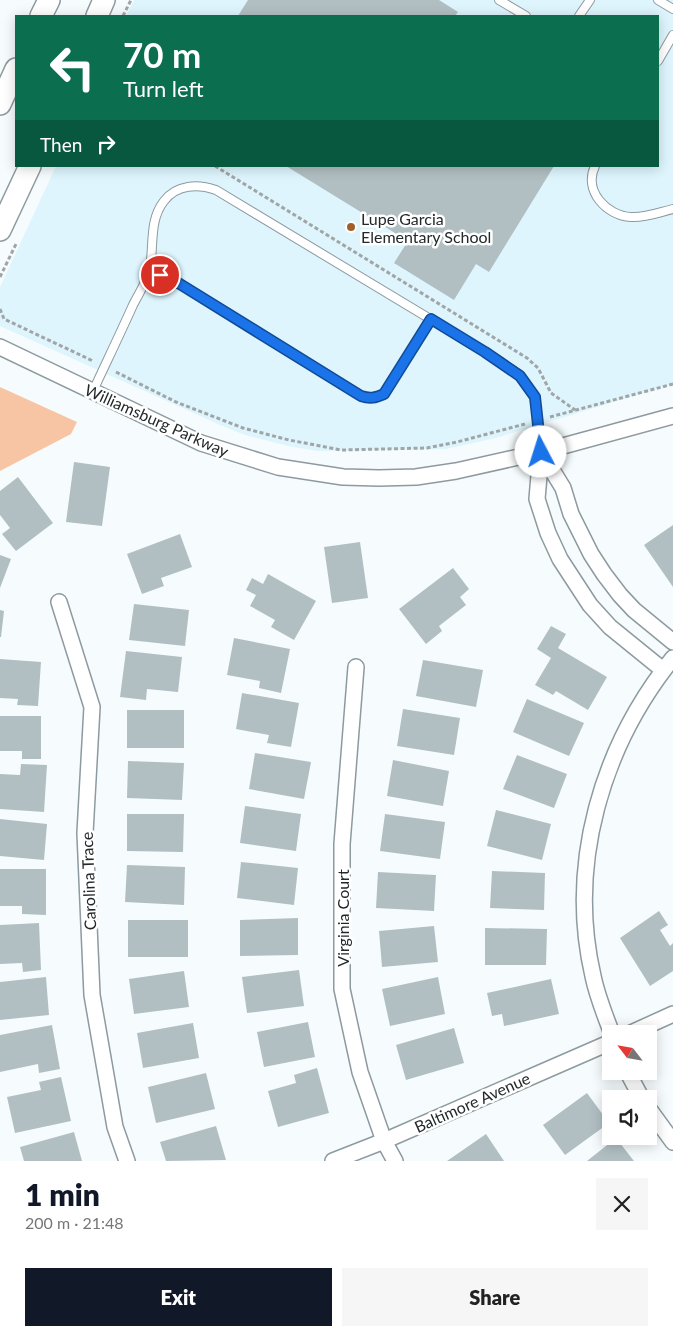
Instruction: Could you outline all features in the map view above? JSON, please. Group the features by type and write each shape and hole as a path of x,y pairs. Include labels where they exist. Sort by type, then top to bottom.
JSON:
{"street":[{"path":"42,15 49,0"},
{"path":"97,15 104,0"},
{"path":"0,104 15,71"},
{"path":"0,230 30,167"},
{"name":"Williamsburg Parkway","path":"0,347 201,443 278,468 343,477 416,477 456,471 541,452 673,416"},
{"path":"541,452 563,488 577,527 604,574 634,610 673,642"},
{"path":"541,452 536,499 548,534 560,559 590,605 610,627 663,670"},
{"name":"Carolina Trace","path":"58,602 92,707 85,833 92,995 114,1127 127,1161"},
{"path":"609,1025 593,976 588,947 585,895 589,845 600,794 621,740 646,695 673,658"},
{"name":"Virginia Court","path":"356,667 342,844 342,989 360,1072 384,1141 395,1161"},
{"path":"649,1025 673,1014"},
{"name":"Baltimore Avenue","path":"332,1161 384,1141 602,1046"},
{"path":"657,1120 673,1142"}],"lane":[{"path":"499,0 524,15"},
{"path":"580,15 590,0"},
{"path":"658,0 673,9"},
{"path":"659,59 673,35"},
{"path":"595,167 591,179 593,191 599,201 622,217 634,218 673,209"},
{"path":"93,391 149,271 155,217 159,207 174,192 194,186 205,186 216,190 431,319 520,376 535,397 541,452"},
{"path":"149,271 175,281 368,399 384,394 431,319"}],"path":[{"path":"124,15 131,0"},
{"path":"217,167 528,358 538,368 551,393 575,410"},
{"path":"0,309 4,319 176,402 243,428 289,440 341,450 427,448 457,442 673,384"}],"shaded area":[{"name":"Lupe Garcia Elementary School","path":"134,0 673,0 673,384 496,438 446,449 317,451 245,435 0,326 0,287 56,167 659,167 659,15 126,15"},
{"path":"0,387 77,422 71,434 0,471"}],"building":[{"path":"248,0 439,0 458,12 456,15 239,15"},
{"path":"288,167 553,167 489,272 476,264 454,300 394,263 408,241"},
{"path":"74,462 110,467 102,526 66,522"},
{"path":"18,477 53,523 16,551 2,534 10,528 0,515 0,491"},
{"path":"673,525 673,587 644,545"},
{"path":"180,534 192,567 161,578 164,586 142,594 127,554"},
{"path":"360,542 368,598 332,603 324,547"},
{"path":"0,555 11,559 0,588"},
{"path":"453,568 469,589 460,597 466,605 439,626 442,631 426,644 399,609"},
{"path":"268,574 316,601 294,640 271,627 275,620 250,606 256,595 246,590 252,578 263,584"},
{"path":"134,604 189,610 185,646 129,640"},
{"path":"0,610 4,611 1,637 0,637"},
{"path":"551,626 566,634 558,648 607,677 588,710 556,691 553,695 535,685 551,658 537,649"},
{"path":"234,638 290,649 281,693 259,688 260,681 227,675"},
{"path":"126,651 182,657 178,692 147,689 146,700 120,697"},
{"path":"0,659 41,662 38,706 17,705 18,699 0,698"},
{"path":"423,660 483,670 476,707 416,696"},
{"path":"242,693 299,703 291,747 267,743 269,735 236,729"},
{"path":"527,699 584,723 569,756 513,732"},
{"path":"403,709 460,718 454,755 397,746"},
{"path":"127,710 184,710 184,748 127,748"},
{"path":"0,716 41,716 41,759 22,759 22,751 0,751"},
{"path":"255,753 311,762 304,799 249,789"},
{"path":"517,755 567,774 554,808 503,789"},
{"path":"393,760 449,771 443,806 387,796"},
{"path":"128,761 184,763 182,800 127,798"},
{"path":"21,764 47,765 44,812 0,809 0,774 20,775"},
{"path":"245,806 301,814 296,851 240,843"},
{"path":"496,810 551,824 542,860 487,846"},
{"path":"127,814 184,814 183,852 127,851"},
{"path":"385,814 445,822 440,859 380,851"},
{"path":"0,819 47,824 44,860 0,856"},
{"path":"241,862 298,868 294,905 237,898"},
{"path":"127,865 185,867 184,905 125,902"},
{"path":"0,869 46,869 46,915 22,914 22,906 0,906"},
{"path":"492,871 545,873 544,910 490,908"},
{"path":"378,872 436,875 434,911 376,908"},
{"path":"659,911 668,925 660,930 670,946 673,943 673,971 650,986 620,938"},
{"path":"298,918 298,955 240,956 240,920"},
{"path":"128,920 188,920 188,957 128,957"},
{"path":"39,923 41,970 23,972 22,963 0,964 0,925"},
{"path":"434,926 438,962 382,967 379,931"},
{"path":"485,928 547,929 546,965 485,965"},
{"path":"299,970 304,1006 247,1013 242,977"},
{"path":"184,971 189,1007 134,1014 129,979"},
{"path":"46,977 49,1015 0,1020 0,982"},
{"path":"438,977 445,1014 390,1026 382,989"},
{"path":"551,979 559,1014 504,1026 502,1014 492,1016 487,993"},
{"path":"308,1022 315,1057 264,1067 257,1032"},
{"path":"193,1023 199,1058 143,1068 137,1033"},
{"path":"52,1025 60,1069 39,1073 38,1064 0,1072 0,1035"},
{"path":"454,1028 464,1063 406,1080 396,1045"},
{"path":"317,1068 329,1113 278,1127 268,1091 296,1083 294,1075"},
{"path":"206,1073 215,1109 156,1123 148,1087"},
{"path":"61,1077 71,1121 15,1133 7,1097 41,1090 39,1082"},
{"path":"587,1093 602,1113 602,1128 565,1155 543,1125"},
{"path":"216,1126 226,1160 166,1161 160,1142"},
{"path":"74,1132 82,1161 24,1161 20,1147"},
{"path":"486,1134 504,1161 447,1161"},
{"path":"607,1145 621,1145 634,1161 587,1161"}],"place":[{"name":"Lupe Garcia Elementary School","path":"351,227"}],"route":[{"path":"160,275 175,281 368,399 384,394 431,319 520,376 535,397 541,452"}]}
